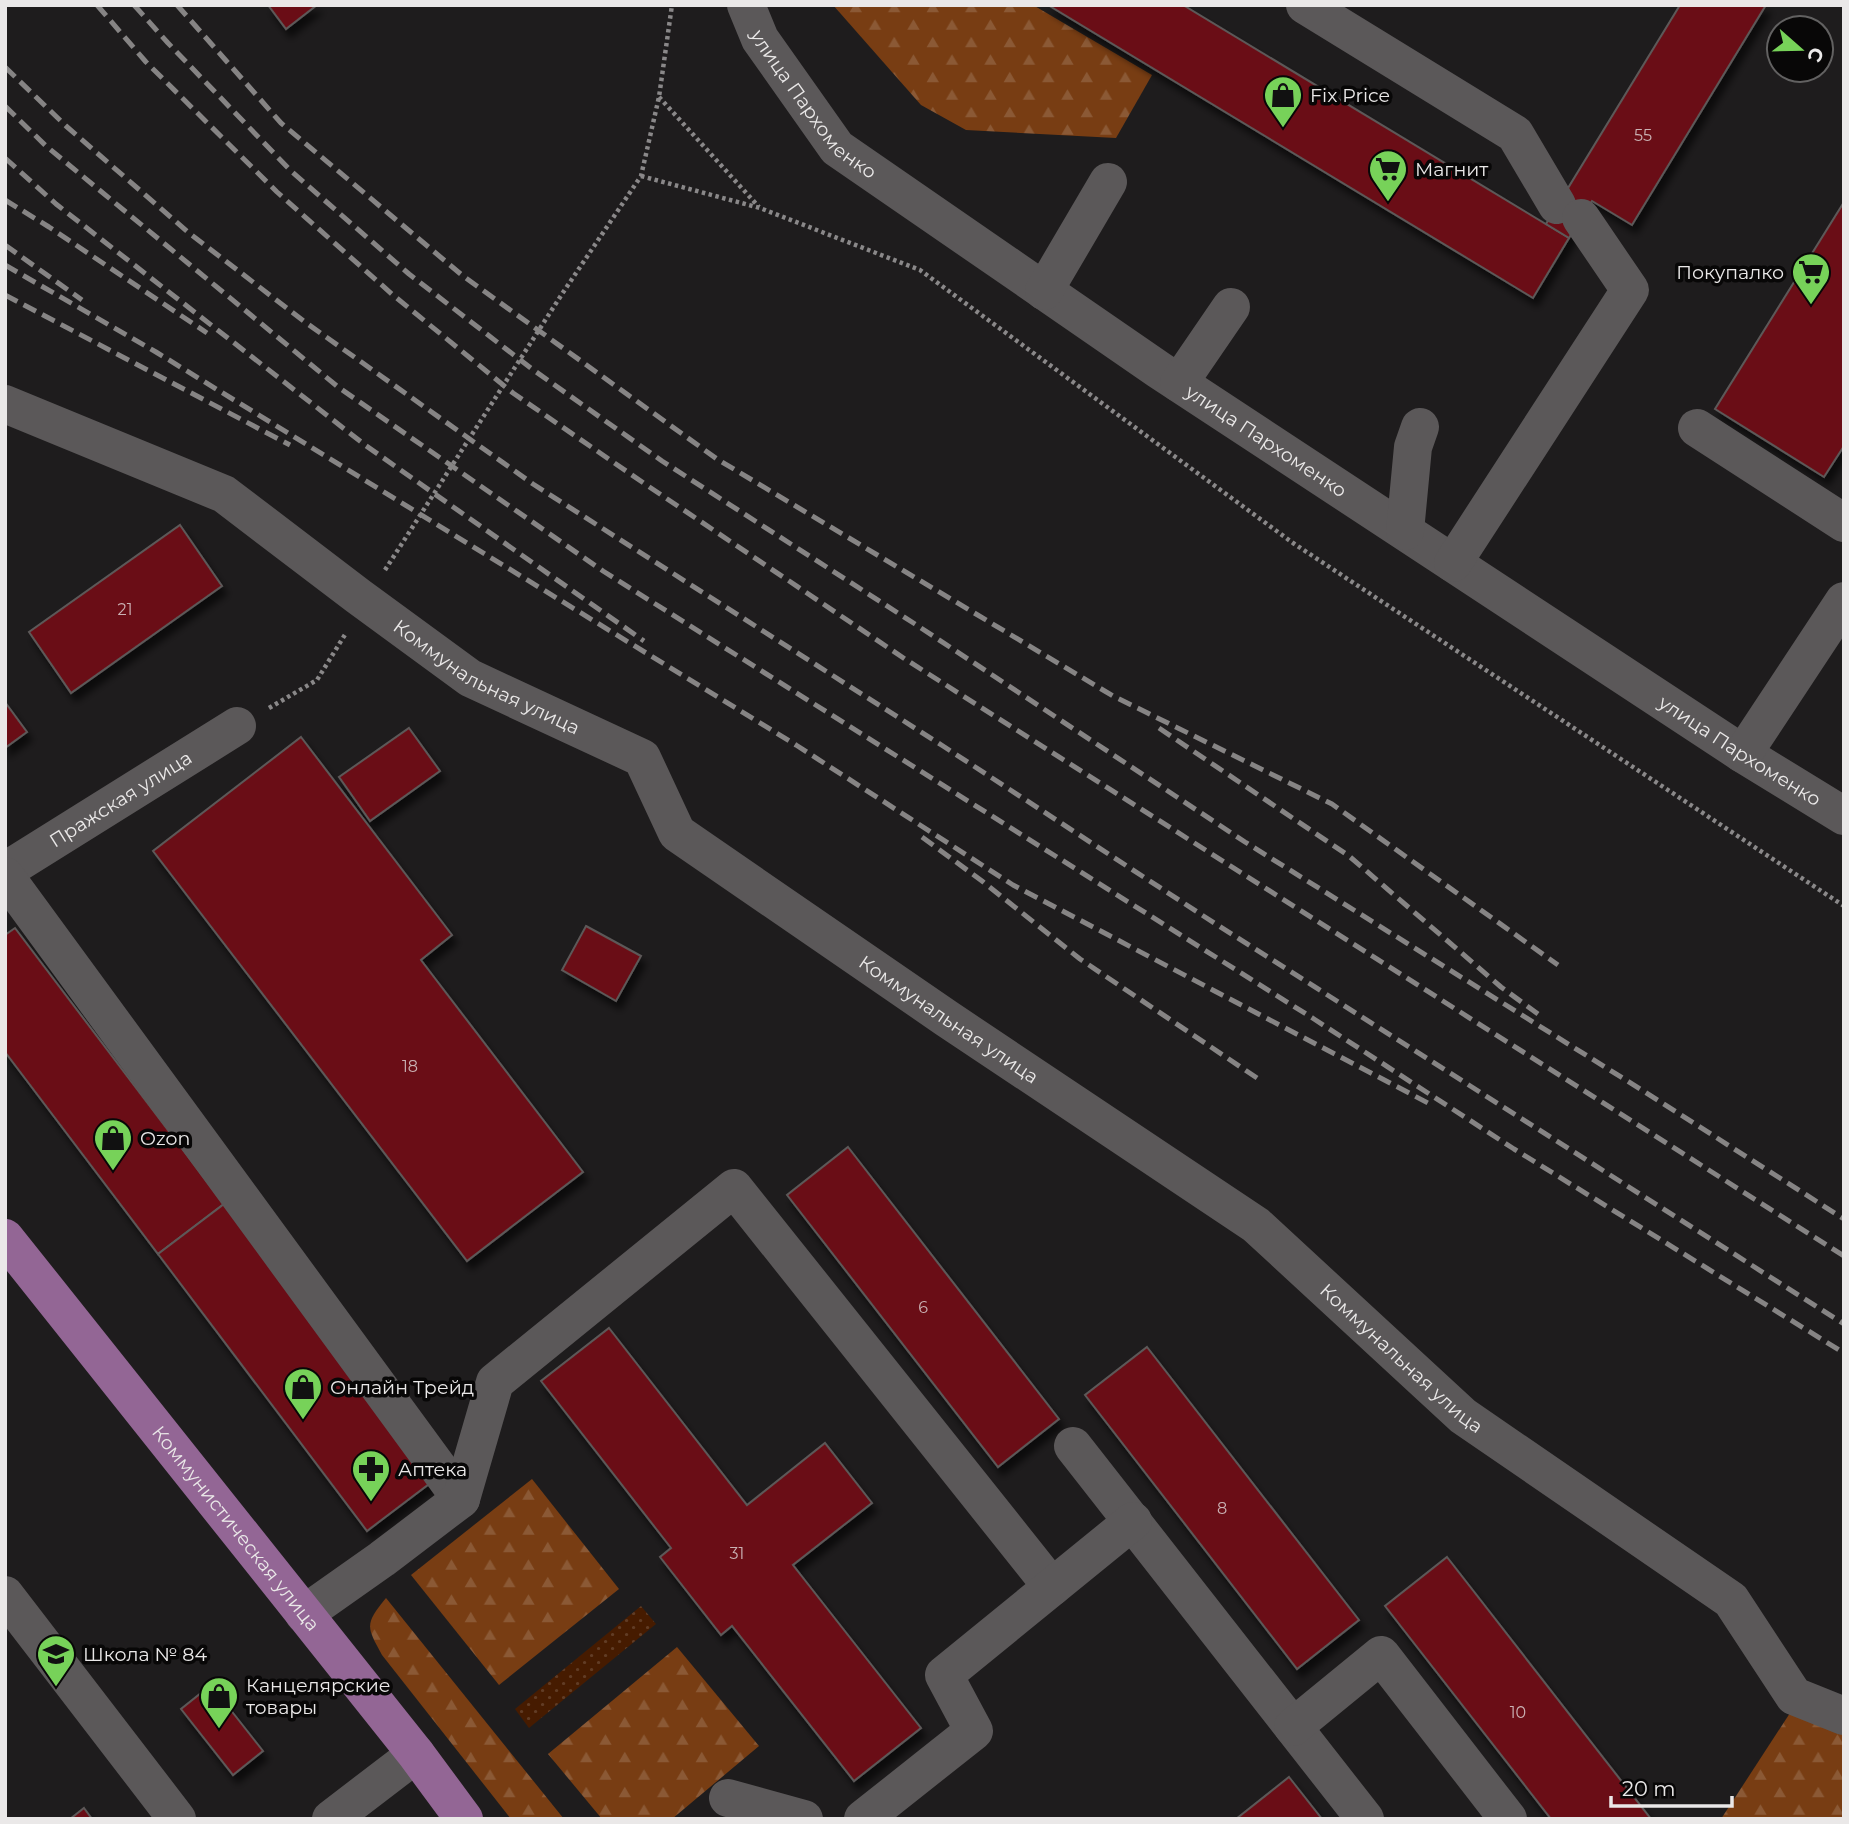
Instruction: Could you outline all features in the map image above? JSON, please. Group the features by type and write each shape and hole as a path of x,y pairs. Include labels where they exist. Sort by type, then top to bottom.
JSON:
{"main road":[{"name":"Коммунистическая улица","path":"5,1238 416,1754 464,1819"}],"street":[{"name":"улица Пархоменко","path":"746,5 760,39 837,148 1179,383 1743,754 1844,816"},
{"path":"1305,5 1515,134 1569,212 1630,290 1453,563"},
{"path":"1044,291 1108,182"},
{"path":"1179,383 1231,307"},
{"name":"Коммунальная улица","path":"5,404 224,494 470,678 642,758 677,833 946,1018 1256,1225 1462,1416 1731,1600 1794,1696 1844,1716"},
{"path":"1405,531 1413,447 1420,427"},
{"path":"1697,428 1844,523"},
{"path":"1743,754 1844,601"},
{"name":"Пражская улица","path":"5,873 237,726"},
{"path":"5,873 461,1499"},
{"path":"304,1614 461,1499 495,1382 734,1188 1052,1587"},
{"path":"1073,1446 1365,1819"},
{"path":"863,1819 974,1731 944,1675 1133,1521"},
{"path":"5,1595 177,1819"},
{"path":"1293,1727 1381,1655 1507,1819"},
{"path":"331,1819 416,1754"},
{"path":"725,1812 804,1819"}],"path":[{"path":"385,571 641,176 659,97 673,5"},
{"path":"659,97 760,208"},
{"path":"641,176 760,208 920,270 1293,543 1844,906"},
{"path":"237,726 317,680 351,625"}],"green space":[{"path":"833,5 1033,5 1152,75 1116,138 966,130 921,105"},
{"path":"532,1479 619,1589 499,1685 411,1575"},
{"path":"386,1598 564,1819 511,1819 382,1655 370,1625 374,1614"},
{"path":"677,1647 759,1746 672,1819 602,1819 548,1754"},
{"path":"1803,1693 1844,1721 1844,1819 1721,1819"}],"shaded area":[{"path":"641,1606 656,1624 529,1728 515,1709"}],"building":[{"path":"268,5 317,5 286,29"},
{"path":"1048,5 1183,5 1569,238 1533,298"},
{"path":"1680,5 1766,5 1632,225 1592,201 1569,238 1546,224"},
{"name":"Покупалко","path":"1844,202 1844,446 1824,477 1715,409"},
{"path":"180,525 222,586 71,693 29,632"},
{"path":"5,702 27,732 5,748"},
{"path":"409,728 440,771 370,821 339,777"},
{"path":"301,737 452,935 421,960 583,1172 467,1261 153,851"},
{"path":"586,926 641,956 616,1001 562,970"},
{"path":"15,928 224,1204 158,1254 5,1052 5,935"},
{"path":"848,1147 1059,1419 998,1467 787,1195"},
{"path":"224,1204 433,1481 367,1531 158,1254"},
{"path":"609,1328 747,1505 825,1443 872,1503 793,1565 921,1728 854,1781 732,1626 721,1635 660,1557 671,1548 541,1381"},
{"path":"1147,1347 1359,1620 1297,1669 1085,1395"},
{"path":"1447,1557 1651,1819 1551,1819 1385,1606"},
{"path":"211,1685 263,1751 233,1775 181,1709"},
{"path":"1289,1777 1322,1819 1236,1819"},
{"path":"84,1808 92,1819 70,1819"}],"railway":[{"path":"97,5 146,62 277,192 393,295 513,393 905,659 1844,1256"},
{"path":"134,5 291,171 409,274 532,369 662,461 1245,842 1844,1219"},
{"path":"177,5 281,123 463,276 717,459 1113,696 1332,804 1558,965"},
{"path":"5,67 66,126 189,233 305,322 533,484 1844,1324"},
{"path":"5,106 46,146 338,387 603,571 1314,1019 1514,1149 1844,1353"},
{"path":"5,158 56,204 365,445 644,641"},
{"path":"5,200 207,333"},
{"path":"5,245 82,300"},
{"path":"5,265 156,352 796,745 1013,885 1428,1103"},
{"path":"5,295 290,445"},
{"path":"1159,728 1349,856 1501,987 1538,1014"},
{"path":"922,837 1080,959 1260,1080"}],"place":[{"name":"Fix Price","path":"1283,129"},
{"name":"Магнит","path":"1388,203"},
{"name":"Покупалко","path":"1811,306"},
{"name":"Ozon","path":"113,1172"},
{"name":"Онлайн Трейд","path":"303,1421"},
{"name":"Аптека","path":"371,1503"},
{"name":"Школа № 84","path":"56,1688"},
{"name":"Канцелярские товары","path":"219,1730"}]}
